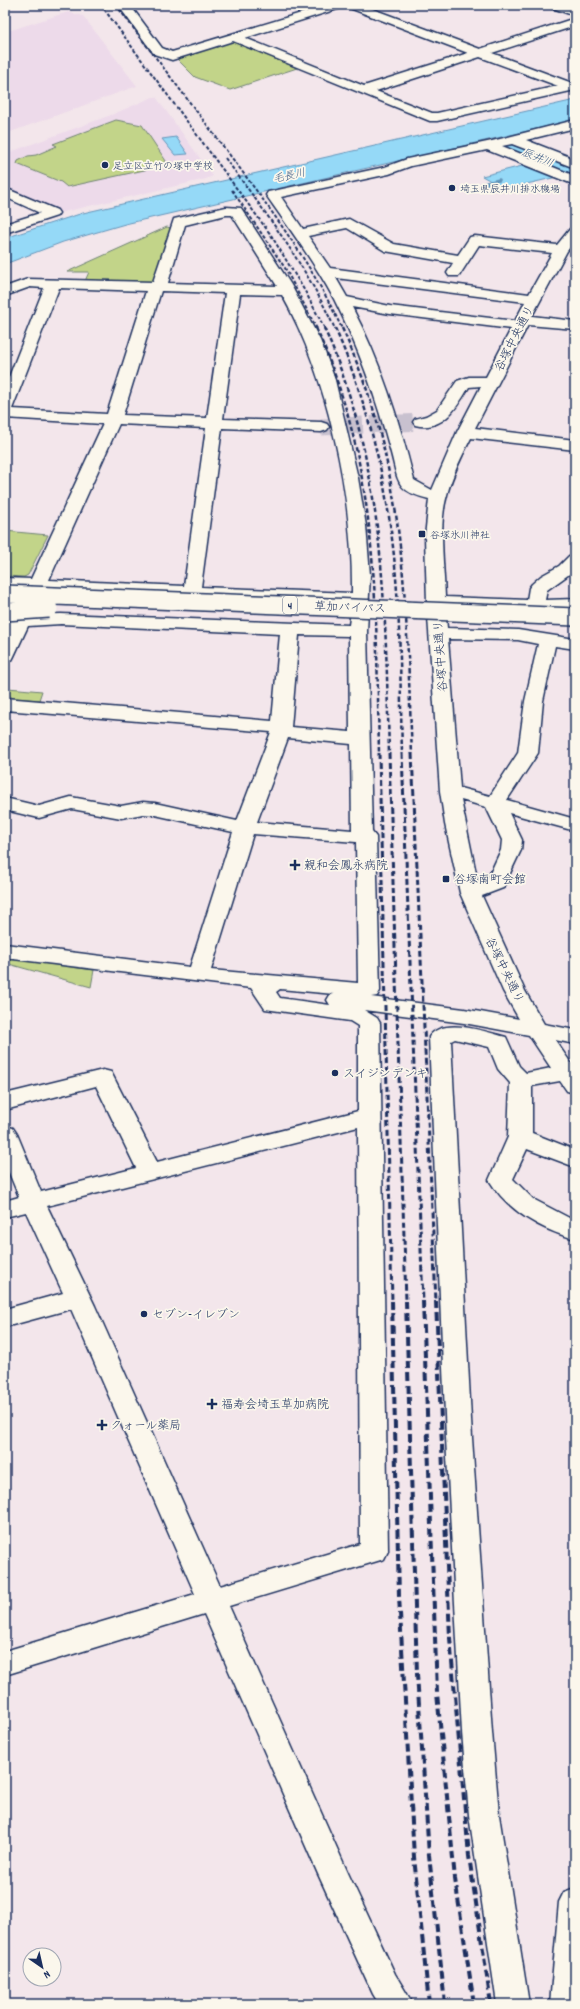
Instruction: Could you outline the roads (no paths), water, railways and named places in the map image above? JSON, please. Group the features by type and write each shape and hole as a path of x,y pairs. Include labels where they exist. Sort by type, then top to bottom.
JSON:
{"main road":[{"path":"124,5 158,51 172,56 340,5"},
{"path":"351,5 573,86"},
{"path":"554,5 575,12"},
{"path":"365,90 575,22"},
{"path":"232,37 430,117 437,117 573,86"},
{"path":"438,496 419,492 411,488 406,482 395,434 384,398 342,300 326,272 273,195 382,172 442,155 490,146 513,140 518,137 575,124"},
{"path":"513,140 575,164"},
{"path":"490,146 569,178"},
{"path":"5,192 52,213 10,228"},
{"path":"10,228 21,199"},
{"path":"5,656 14,621 37,585 113,420 179,222 226,211 236,211 287,291 322,364 343,442 357,528 362,578 358,631 362,836"},
{"path":"299,234 349,223 390,248 462,260"},
{"name":"谷塚中央通り","path":"570,1079 538,1031 511,984 470,893 454,824 450,791 436,602 434,537 438,496 453,455 534,299 561,250 575,232"},
{"path":"445,287 475,240 561,250"},
{"path":"326,272 534,299"},
{"path":"5,292 28,283 287,291"},
{"path":"5,407 53,284"},
{"path":"192,591 233,289"},
{"path":"342,300 390,310 521,323 575,325"},
{"path":"5,359 24,360"},
{"path":"421,422 435,420 444,414 463,384 469,382 491,381"},
{"path":"5,413 113,420 321,427"},
{"path":"465,432 575,445"},
{"path":"535,606 538,588 547,580 565,570 575,560"},
{"path":"5,583 361,599"},
{"name":"草加バイパス","path":"5,594 575,617"},
{"path":"436,602 535,606 575,604"},
{"name":"草加バイパス","path":"5,607 575,629"},
{"path":"5,612 49,609"},
{"path":"14,621 61,619 358,631"},
{"path":"198,976 244,828 283,721 290,629"},
{"path":"438,633 518,635 575,644"},
{"path":"496,804 528,753 534,701 548,639"},
{"path":"5,704 360,739"},
{"path":"450,791 575,825"},
{"path":"5,804 39,812 71,803 121,812 143,808 156,809 244,828 366,837 369,991 295,983 258,982 198,976 5,951"},
{"path":"470,893 496,884 511,850 512,840 496,804"},
{"path":"258,982 283,991 307,996 464,1016 575,1037"},
{"path":"5,1663 374,1551 369,1023 356,1015 273,1004 258,982"},
{"path":"513,2004 484,1815 477,1732 459,1438 440,1037 454,1032 498,1042 509,1069 521,1081 520,1137 501,1180 509,1193 525,1207 575,1231"},
{"path":"5,1102 103,1077 150,1172"},
{"path":"521,1081 570,1079"},
{"path":"5,1209 370,1116"},
{"path":"5,1134 33,1202 78,1298 211,1601 340,1888 384,1984 397,2004"},
{"path":"520,1137 575,1159"},
{"path":"5,1318 78,1298"},
{"path":"566,2004 575,1902"}],"water":[{"name":"毛長川","path":"575,100 575,120 125,224 63,242 5,264 5,238 83,213"},
{"path":"176,137 188,154 175,155 162,139"},
{"name":"辰井川","path":"513,143 575,168 575,176 570,174 505,189 482,176 538,162 497,147"}],"waterway":[{"path":"483,184 499,180"}],"tunnel":[{"path":"321,427 421,422"}],"railway":[{"path":"101,5 271,235 306,293 325,329"},
{"path":"116,5 235,162 293,242 319,285 342,329"},
{"path":"225,158 299,262 335,329"},
{"path":"232,190 285,268 317,329"},
{"path":"316,328 331,363 348,418 357,454 367,508 376,613 379,754"},
{"path":"324,328 344,380 360,432 371,485 383,590 389,754"},
{"path":"335,328 354,375 376,448 390,524 394,552 398,610 402,754"},
{"path":"342,328 361,375 377,422 387,463 394,504 404,587 412,754"},
{"path":"379,753 392,1302"},
{"path":"389,753 406,1302"},
{"path":"402,753 423,1302"},
{"path":"412,753 436,1302"},
{"path":"392,1301 399,1596 414,1857 429,2004"},
{"path":"406,1301 417,1674 429,1855 445,2004"},
{"path":"423,1301 437,1693 455,1879 474,2004"},
{"path":"436,1301 450,1638 469,1856 491,2004"}],"place":[{"name":"足立区立竹の塚中学校","path":"105,165"},
{"name":"埼玉県辰井川排水機場","path":"452,188"},
{"name":"谷塚氷川神社","path":"422,534"},
{"name":"親和会鳳永病院","path":"295,865"},
{"name":"谷塚南町会館","path":"446,879"},
{"name":"スイジンデンキ","path":"335,1073"},
{"name":"セブン-イレブン","path":"144,1314"},
{"name":"福寿会埼玉草加病院","path":"212,1404"},
{"name":"クォール薬局","path":"102,1425"}]}
